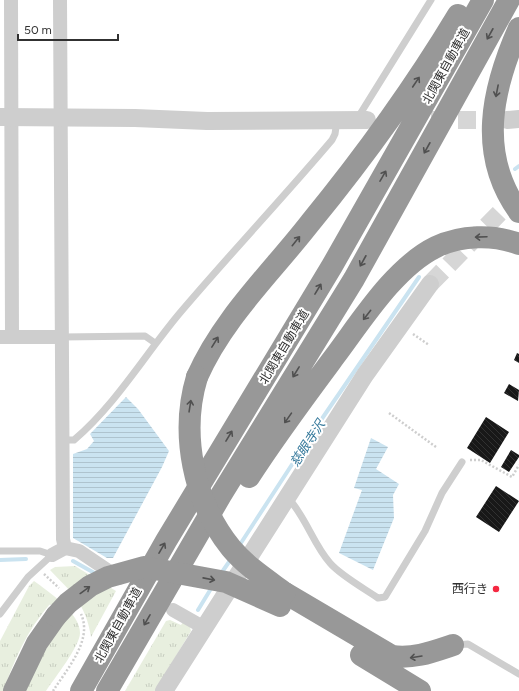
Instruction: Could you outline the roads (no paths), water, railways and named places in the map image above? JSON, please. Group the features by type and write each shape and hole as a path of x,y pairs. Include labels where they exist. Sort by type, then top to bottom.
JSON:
{"highway":[{"path":"420,691 282,599 231,548 218,529 206,506 197,477 189,432 189,412 197,377 207,354 224,327 312,221 409,93 437,50 466,0"},
{"name":"北関東自動車道","path":"81,691 162,548 332,266 483,0"},
{"name":"北関東自動車道","path":"107,691 166,586 354,279 508,0"},
{"path":"519,28 504,63 497,88 492,127 493,147 497,166 504,188 519,212"},
{"path":"166,586 209,539 292,413 361,322 401,274 435,247 461,239 484,236 519,244"},
{"path":"14,691 37,643 56,616 68,603 90,586 108,577 144,567 226,582 282,599 392,656 406,658 420,656 453,646"}],"street":[{"path":"11,0 6,117 6,337 62,337"},
{"path":"60,0 63,538 65,548"},
{"path":"6,117 207,121 362,120"},
{"path":"164,691 203,627 365,375 430,284"},
{"path":"52,556 65,548 79,551 123,581"},
{"path":"173,610 203,627"}],"lane":[{"path":"362,120 431,0"},
{"path":"63,440 74,440 85,430 126,384 155,343 332,140 338,120"},
{"path":"62,337 145,336 155,343"},
{"path":"287,496 301,514 316,542 331,564 378,598 385,597 425,531 442,493 462,462"},
{"path":"0,551 40,551 52,556 28,577 0,614"},
{"path":"453,646 468,644 519,674"}],"water":[{"path":"126,397 138,409 169,451 162,467 113,558 107,558 73,538 73,454 87,449 94,441 90,434"},
{"path":"371,438 388,447 376,469 399,484 393,495 394,518 373,570 339,553 362,490 354,488"}],"waterway":[{"name":"慈眼寺沢","path":"515,169 519,166"},
{"name":"慈眼寺沢","path":"239,546 319,423 419,277"},
{"path":"0,560 26,559"},
{"name":"慈眼寺沢","path":"220,575 231,559"},
{"name":"慈眼寺沢","path":"73,561 98,575"},
{"name":"慈眼寺沢","path":"198,610 212,587"}],"tunnel":[{"path":"404,120 506,120"},
{"path":"430,284 519,193"}],"place":[{"name":"西行き","path":"496,589"}]}
